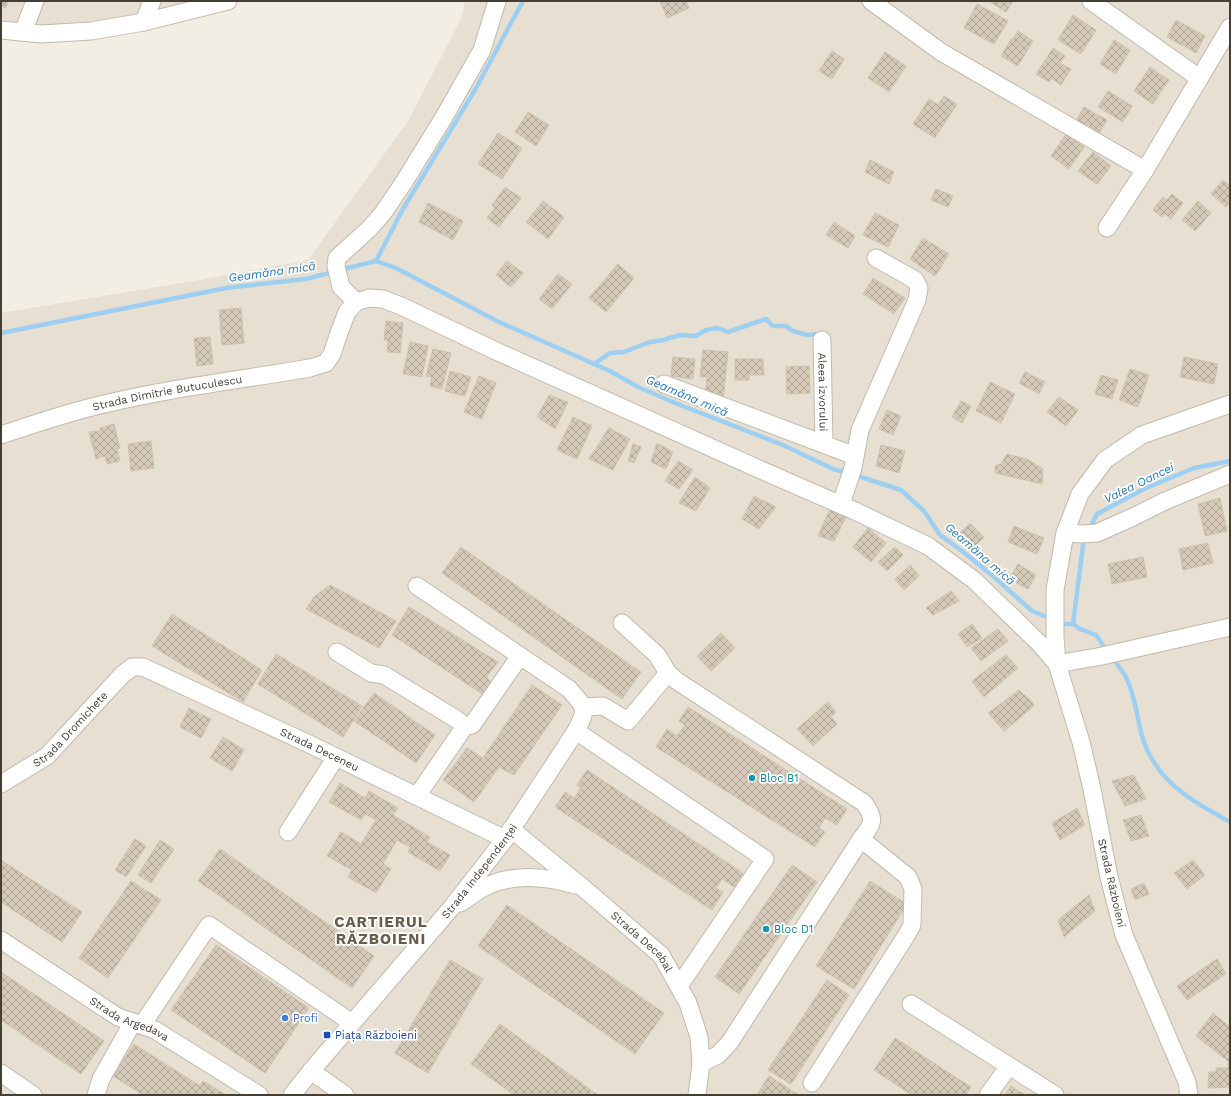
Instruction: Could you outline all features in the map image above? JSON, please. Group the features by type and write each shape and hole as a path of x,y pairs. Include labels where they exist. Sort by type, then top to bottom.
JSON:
{"street":[{"path":"23,32 35,1"},
{"path":"144,22 152,1"},
{"path":"1,30 41,34 91,31 144,22 228,1"},
{"path":"497,1 482,50 444,117 404,182 369,229 337,258 336,266 341,287 356,302 369,298 383,299 401,306 496,351 761,470 844,498 928,546 974,580 1039,643 1057,664"},
{"path":"871,1 941,52 1145,170"},
{"path":"1091,1 1199,78"},
{"path":"1107,228 1145,170 1230,26"},
{"path":"844,498 854,462 860,430 917,300 919,288 915,280 876,258"},
{"name":"Strada Dimitrie Butuculescu","path":"1,435 38,422 100,405 176,389 310,368 326,363 332,354 347,312 356,302"},
{"name":"Aleea izvorului","path":"822,340 824,444"},
{"path":"664,384 824,444 854,462"},
{"path":"1057,664 1055,637 1055,590 1065,532 1080,494 1105,460 1142,435 1230,404"},
{"path":"1065,532 1089,534 1133,518 1165,501 1230,474"},
{"path":"418,586 569,689 583,708 584,715 576,731 765,859 678,986"},
{"path":"622,623 656,655 668,673 677,681 864,803 871,812 872,820 870,827 730,1042 718,1054 701,1063"},
{"path":"1057,664 1110,654 1230,627"},
{"path":"337,652 371,673 384,675 465,726 472,725 520,656"},
{"name":"Strada Războieni","path":"1057,664 1081,742 1109,876 1124,935 1187,1082 1189,1095"},
{"name":"Strada Deceneu","path":"132,667 143,667 417,796 508,834"},
{"name":"Strada Dromichete","path":"1,784 47,756 122,674 132,667"},
{"path":"583,708 603,706 628,721 668,673"},
{"path":"417,796 465,726"},
{"name":"Strada Independenței","path":"292,1095 452,907 508,834 576,731"},
{"path":"288,832 336,757"},
{"name":"Strada Decebal","path":"508,834 581,886 661,954 688,1003 699,1037 701,1063 697,1095"},
{"path":"812,1083 912,925 913,890 908,877 861,839"},
{"path":"452,907 490,885 510,879 531,877 559,880 581,886"},
{"path":"96,1095 101,1079 138,1024 209,925 352,1023"},
{"name":"Strada Argedava","path":"1,940 118,1017 155,1030 259,1095"},
{"path":"911,1004 1055,1095"},
{"path":"988,1095 1009,1066"},
{"path":"311,1071 345,1095"},
{"path":"1,1073 33,1095"}],"shaded area":[{"path":"1,1 228,1 144,22 1,30"},
{"path":"465,1 1230,1 1230,1095 1,1095 1,313 308,260 408,121 462,17"}],"building":[{"path":"1,1 8,1 6,8 1,6"},
{"path":"660,1 686,1 689,8 667,18"},
{"path":"989,1 1013,1 1006,12"},
{"path":"977,4 1008,21 994,44 964,28"},
{"path":"1073,15 1096,30 1081,54 1058,40"},
{"path":"1176,20 1205,36 1196,53 1167,37"},
{"path":"1018,31 1033,41 1028,49 1012,40"},
{"path":"1011,39 1028,49 1018,66 1001,56"},
{"path":"1114,40 1130,50 1116,74 1100,64"},
{"path":"1053,48 1065,56 1060,63 1071,69 1061,85 1051,78 1049,82 1036,74"},
{"path":"832,51 844,59 832,79 819,71"},
{"path":"885,52 906,66 889,92 868,78"},
{"path":"1150,67 1169,80 1153,104 1134,91"},
{"path":"1108,91 1132,106 1123,122 1098,107"},
{"path":"944,96 957,104 951,113 938,105"},
{"path":"929,99 951,113 935,138 913,124"},
{"path":"1084,107 1107,120 1099,134 1076,121"},
{"path":"528,112 549,125 536,146 515,132"},
{"path":"498,133 522,148 502,179 478,164"},
{"path":"1066,134 1084,147 1069,169 1051,156"},
{"path":"1093,152 1111,166 1097,184 1078,171"},
{"path":"870,160 894,172 889,184 865,172"},
{"path":"1223,180 1230,186 1230,202 1226,207 1211,194"},
{"path":"505,187 521,198 499,227 487,218 495,208 492,205"},
{"path":"936,189 953,196 948,207 931,200"},
{"path":"1172,194 1183,203 1171,219 1165,214 1162,217 1153,210 1163,197 1167,200"},
{"path":"543,201 564,217 548,239 526,222"},
{"path":"1198,201 1211,213 1195,231 1182,220"},
{"path":"428,203 463,221 453,240 419,222"},
{"path":"875,213 899,225 888,247 863,235"},
{"path":"834,222 855,236 848,248 826,235"},
{"path":"923,238 949,254 935,276 910,259"},
{"path":"507,261 523,273 511,287 496,275"},
{"path":"618,264 634,278 606,312 589,298"},
{"path":"558,274 572,284 552,309 539,299"},
{"path":"873,278 905,298 894,314 863,294"},
{"path":"241,308 244,343 222,345 219,310"},
{"path":"386,321 403,323 400,353 387,352 388,340 384,340"},
{"path":"210,337 213,364 197,366 194,338"},
{"path":"410,342 428,346 422,377 403,374"},
{"path":"433,349 451,353 442,389 430,386 432,377 426,376"},
{"path":"703,350 728,352 723,400 705,398 707,377 700,377"},
{"path":"673,357 695,359 693,379 671,376"},
{"path":"1184,357 1218,364 1214,384 1180,377"},
{"path":"735,359 763,359 764,375 750,375 749,380 735,380"},
{"path":"809,366 810,393 787,394 786,367"},
{"path":"1130,369 1149,375 1138,407 1119,400"},
{"path":"450,371 471,377 465,396 445,391"},
{"path":"1025,372 1045,382 1039,394 1019,383"},
{"path":"1101,375 1118,380 1112,399 1095,394"},
{"path":"479,376 496,383 482,419 464,412"},
{"path":"990,382 1015,394 1001,423 976,411"},
{"path":"549,395 568,402 555,429 537,417"},
{"path":"1059,397 1078,410 1066,426 1047,412"},
{"path":"961,401 971,406 962,423 952,417"},
{"path":"887,410 901,416 893,435 879,429"},
{"path":"573,417 592,426 577,459 557,450"},
{"path":"114,424 120,448 117,449 120,461 107,464 105,456 96,459 89,432 100,431 100,428"},
{"path":"609,428 630,439 613,470 589,459"},
{"path":"151,441 154,468 131,471 128,444"},
{"path":"657,443 673,452 666,469 651,462"},
{"path":"633,444 641,447 634,463 628,461"},
{"path":"881,445 905,451 899,473 876,466"},
{"path":"1007,454 1027,459 1043,469 1042,484 995,473 995,466 1001,464"},
{"path":"678,461 693,470 679,489 665,481"},
{"path":"695,477 710,488 696,511 679,503"},
{"path":"754,496 776,507 759,529 742,519"},
{"path":"1220,498 1227,531 1205,536 1198,504"},
{"path":"830,509 847,515 834,541 818,536"},
{"path":"970,523 984,537 974,547 960,533"},
{"path":"1014,526 1044,538 1037,554 1008,542"},
{"path":"868,528 886,543 871,562 853,547"},
{"path":"1208,543 1213,563 1183,570 1179,549"},
{"path":"461,547 641,672 622,699 442,573"},
{"path":"895,547 903,555 887,571 878,562"},
{"path":"1143,557 1147,577 1112,584 1108,564"},
{"path":"1018,564 1036,575 1028,589 1009,579"},
{"path":"910,565 919,576 904,590 895,579"},
{"path":"330,585 396,621 379,648 306,609 314,597"},
{"path":"951,591 959,601 933,615 926,608"},
{"path":"409,607 498,662 486,677 492,683 484,695 392,635"},
{"path":"172,614 262,670 243,702 152,646"},
{"path":"972,624 982,638 967,647 958,634"},
{"path":"998,629 1008,641 981,661 971,648"},
{"path":"721,633 735,648 711,671 697,656"},
{"path":"276,654 362,706 343,737 258,684"},
{"path":"1006,655 1018,668 984,697 972,681"},
{"path":"532,685 562,705 514,775 499,767 474,802 443,780 467,748 483,758"},
{"path":"1019,690 1032,702 1034,706 1004,731 988,713"},
{"path":"374,693 435,735 416,763 354,721"},
{"path":"828,702 836,712 831,717 837,724 813,746 797,729"},
{"name":"Bloc B1","path":"688,707 847,809 837,825 825,818 819,828 825,832 815,847 656,747 667,729 677,736 685,725 679,721"},
{"path":"189,708 211,719 201,738 180,727"},
{"path":"223,737 244,750 232,771 210,758"},
{"path":"587,770 743,873 734,887 722,879 716,888 723,892 712,910 555,807 565,792 574,798 581,788 577,785"},
{"path":"1134,775 1146,799 1125,806 1112,781"},
{"path":"340,783 365,798 369,791 398,808 393,815 430,837 427,842 450,855 440,871 408,852 410,847 397,840 383,864 391,869 376,893 348,877 352,870 327,856 341,832 361,844 376,820 365,814 361,820 329,802"},
{"path":"1077,808 1085,825 1060,840 1052,823"},
{"path":"1141,815 1149,836 1131,841 1123,820"},
{"path":"135,839 146,846 126,877 115,870"},
{"path":"160,840 174,849 151,883 138,875"},
{"path":"220,849 374,956 352,988 198,881"},
{"path":"1,860 82,912 62,942 1,902"},
{"path":"1193,860 1205,875 1187,889 1174,873"},
{"name":"Bloc D1","path":"792,865 817,882 739,994 715,977"},
{"path":"131,881 161,900 108,978 79,958"},
{"path":"870,881 907,904 854,989 816,966"},
{"path":"1144,883 1149,894 1135,900 1131,889"},
{"path":"1089,895 1095,911 1064,937 1058,920"},
{"path":"507,905 664,1013 635,1054 478,946"},
{"path":"216,945 309,1008 265,1073 171,1010"},
{"path":"1217,959 1226,974 1187,1000 1177,986"},
{"path":"450,960 483,979 428,1073 395,1053"},
{"path":"1,972 104,1041 81,1074 1,1020"},
{"path":"827,980 849,995 791,1084 768,1070"},
{"path":"1213,1013 1230,1027 1229,1062 1196,1036"},
{"path":"500,1024 598,1095 514,1095 471,1064"},
{"path":"895,1038 971,1087 966,1095 912,1095 874,1070"},
{"path":"134,1044 200,1086 203,1081 226,1095 143,1095 113,1076"},
{"path":"1228,1063 1230,1063 1230,1087 1208,1088 1209,1072 1216,1072 1216,1068 1228,1068"},
{"path":"769,1076 799,1095 757,1095"},
{"path":"1011,1086 1025,1095 1005,1095"}],"waterway":[{"path":"376,261 403,209 475,90 523,1"},
{"name":"Geamăna mică","path":"340,270 376,261 396,268 497,321 610,371 638,387 783,445 833,469 848,473"},
{"name":"Geamăna mică","path":"1,333 226,288 306,279 333,272"},
{"path":"594,364 610,353 624,352 650,342 680,335 696,336 706,330 717,328 728,332 766,319 773,326 786,326 793,331 807,335 818,334"},
{"name":"Valea Oancei","path":"1089,530 1097,514 1144,489 1194,468 1230,461"},
{"name":"Geamăna mică","path":"855,475 901,490 924,511 940,535 994,577 1032,611 1052,619"},
{"name":"Valea Oancei","path":"1073,624 1084,538"},
{"name":"Geamăna mică","path":"1058,622 1073,624 1080,629 1096,635 1107,651"},
{"name":"Geamăna mică","path":"1112,657 1129,684 1134,699 1142,736 1148,752 1156,765 1177,788 1202,806 1230,822"}],"place":[{"name":"Bloc B1","path":"752,778"},
{"name":"Bloc D1","path":"766,929"},
{"name":"Profi","path":"285,1018"},
{"name":"Piața Războieni","path":"327,1035"}],"district":[{"name":"CARTIERUL RĂZBOIENI","path":"381,930"}]}
